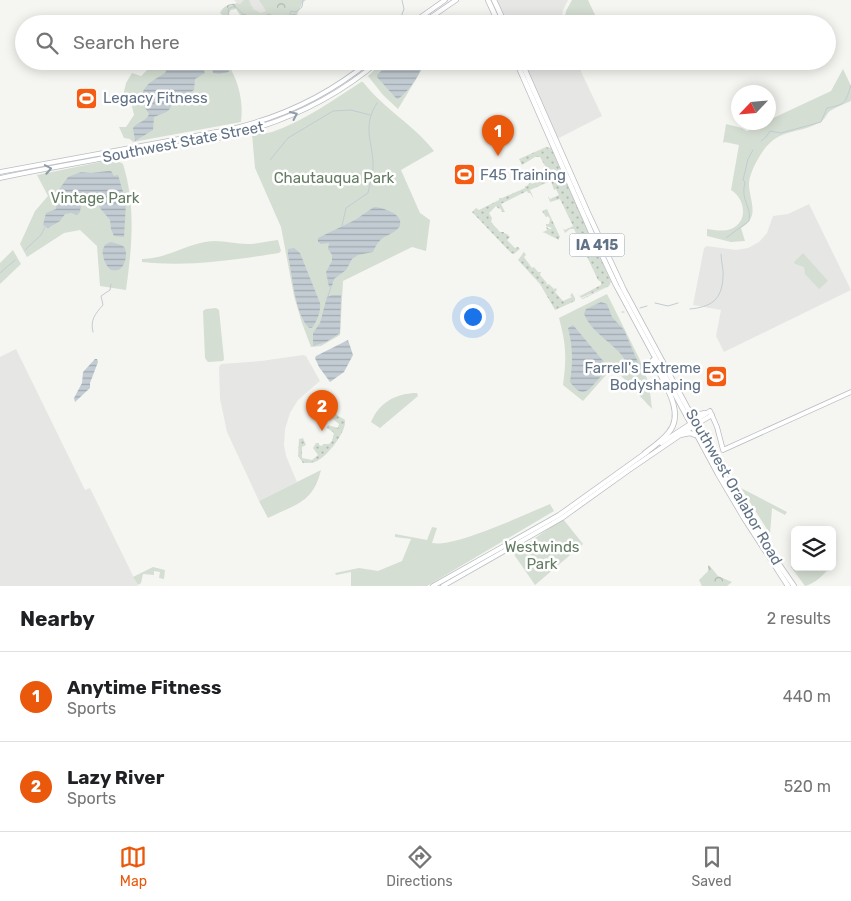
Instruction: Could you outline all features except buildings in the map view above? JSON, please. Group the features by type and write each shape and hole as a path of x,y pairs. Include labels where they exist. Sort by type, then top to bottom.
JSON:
{"main road":[{"path":"424,15 445,0"},
{"path":"434,15 456,0"},
{"path":"488,0 495,15"},
{"path":"494,0 501,15"},
{"name":"Southwest State Street","path":"0,172 247,125 275,116 311,100 357,70"},
{"name":"Southwest State Street","path":"0,178 194,143 248,131 288,118 322,102 367,70"},
{"name":"Southwest Oralabor Road","path":"520,70 591,232 642,333 743,508 794,586"},
{"name":"Southwest Oralabor Road","path":"525,70 604,250 687,407 696,435 744,518 788,586"},
{"path":"189,137 194,143 197,138 222,131"},
{"path":"642,333 672,400 676,415 675,422 669,432 645,453"},
{"path":"709,413 723,450 851,392"},
{"path":"687,407 695,414 709,413"},
{"path":"443,586 448,580 559,515 645,453 709,413"},
{"path":"433,586 448,580 562,518 709,413"},
{"path":"680,435 690,433 696,435"}],"shaded area":[{"path":"234,0 303,0 303,4 293,15 246,15 235,6 236,2"},
{"path":"488,0 568,0 562,15 495,15"},
{"path":"166,70 204,70 205,73 195,79 194,90 174,96 168,111 154,117 153,130 135,141 133,128 149,114 144,106 142,97 145,87 166,72"},
{"path":"212,70 228,70 229,72 219,74 213,73"},
{"path":"382,70 420,70 407,91 397,99 377,75"},
{"path":"520,70 580,70 602,116 551,142"},
{"path":"111,171 114,176 118,175 126,202 124,237 114,236 110,220 100,208 97,196 93,195 87,196 77,215 65,214 60,221 48,228 43,225 46,213 56,209 58,191 68,177 81,172"},
{"path":"809,204 851,290 724,352 716,336 721,310 693,305 704,248 707,246 736,250 748,248 759,242 767,233 773,216 788,214"},
{"path":"374,207 394,213 400,221 400,226 393,233 383,238 376,245 373,252 358,255 352,259 346,270 334,279 332,286 329,287 326,272 332,261 332,255 328,249 329,243 321,244 318,242 318,238 355,220"},
{"path":"111,242 123,246 126,251 126,258 122,267 118,270 111,270 103,256 104,246"},
{"path":"294,248 300,253 320,303 320,310 312,328 309,328 304,321 297,304 288,255 288,249"},
{"path":"341,295 340,333 326,342 313,346 313,333 320,323 327,297"},
{"path":"601,302 607,304 612,317 624,330 640,367 639,369 632,370 620,353 587,320 584,314 586,309"},
{"path":"573,325 605,365 604,371 599,378 588,390 582,392 570,382 572,355 568,328"},
{"path":"348,340 353,355 344,372 330,382 315,358"},
{"path":"16,349 85,490 90,488 138,586 0,586 0,357"},
{"path":"306,356 320,381 298,400 290,413 285,429 284,445 286,456 297,482 259,501 227,432 220,399 219,367 221,364"},
{"path":"95,359 98,362 90,388 75,402 74,398 82,383 83,372"}],"green space":[{"path":"244,0 249,0 253,9 261,13 266,11 259,0 306,0 302,3 297,15 240,15 236,9 231,10 228,15 220,13 226,6 240,4"},
{"path":"572,0 588,0 595,15 565,15"},
{"path":"843,69 851,86 851,101 830,111 823,120 812,126 776,138 769,143 758,158 752,170 749,183 752,208 751,218 741,228 745,241 731,242 707,236 707,229 722,231 731,229 737,226 743,216 742,204 731,190 739,145 723,143 726,124 731,125 731,130 776,130 776,117 831,91"},
{"path":"147,70 231,70 241,98 241,122 133,142 130,139 124,138 119,127 126,127 134,115 131,102 123,96 126,83 132,73 141,76"},
{"path":"374,70 422,70 398,109 383,95 368,76"},
{"name":"Chautauqua Park","path":"361,82 426,141 434,151 401,170 420,213 430,220 426,251 412,247 343,281 340,335 321,346 311,347 294,296 281,227 255,168 252,134 272,132 295,122 318,110"},
{"path":"546,147 551,148 611,282 609,286 583,299 581,299 606,287 581,298 577,292 580,296 601,285 601,282 598,280 574,229 570,229 565,233 563,228 565,230 573,226 560,199 550,202 548,196 550,199 559,195 556,189 554,190 551,181 530,190 534,199 527,191 501,204 505,212 502,212 496,206 489,213 492,218 491,222 500,232 504,232 510,237 507,240 515,248 518,247 520,249 514,254 472,212 476,208 479,210 499,200 499,198 525,188 530,182 532,184 548,176 549,173 540,157 535,157 522,165 519,159"},
{"name":"Vintage Park","path":"115,159 123,164 130,195 132,227 126,290 100,286 97,246 80,230 64,233 27,257 20,244 35,211 48,196 37,175"},
{"path":"547,209 560,237 559,240 543,232 547,230 546,227 552,228 546,226 546,224 549,224 550,219 542,211"},
{"path":"278,240 281,251 279,253 193,263 142,262 142,259 166,255 205,242 255,244"},
{"path":"13,250 21,264 0,284 0,263"},
{"path":"524,252 526,255 524,257 532,268 534,267 538,272 541,272 540,275 547,283 546,285 549,284 554,289 556,288 555,292 563,301 572,297 570,296 572,293 575,301 555,310 540,284 518,260"},
{"path":"803,253 828,281 819,289 805,274 804,267 794,262"},
{"path":"607,294 639,358 649,384 652,409 613,367 583,401 563,385 565,351 559,318"},
{"path":"216,308 219,310 224,359 223,361 208,362 205,358 203,311"},
{"path":"410,393 417,393 418,396 380,428 371,422 374,415 389,400"},
{"path":"320,400 330,403 337,415 345,420 345,425 335,444 320,460 303,463 298,456 299,439 303,438 306,445 302,447 302,458 312,460 318,455 313,448 316,443 322,446 332,441 334,433 327,428 328,425 338,428 339,424 333,419 330,421 326,419 333,418 327,403 319,402 314,411 316,401"},
{"path":"321,470 318,481 308,496 295,505 268,518 259,501"},
{"path":"741,488 787,512 785,515 772,508 770,534"},
{"path":"550,504 554,511 427,586 351,586 351,572 336,575 335,573 359,568 378,571 402,561 411,539 395,537 395,534 427,540 432,527 437,528 432,543 442,543 490,529"},
{"name":"Westwinds Park","path":"563,519 583,544 535,585 513,553"},
{"path":"709,565 718,576 732,582 727,586 702,586 699,580 708,571"},
{"path":"153,567 165,570 164,579 159,578 160,572 154,571 154,575 143,574 141,583 138,585 133,577"},
{"path":"794,571 827,571 819,579 805,586"}],"waterway":[{"path":"290,15 291,11 296,12 302,7 303,0"},
{"path":"402,0 404,9 402,15"},
{"path":"229,15 228,9 235,6 244,15"},
{"path":"761,141 770,131 781,133 821,122 827,108 844,102 851,85"},
{"path":"342,226 346,208 368,193 373,165 369,125 377,103"},
{"path":"270,160 288,138 333,111 351,110 370,115"},
{"path":"726,238 749,221 749,211 744,194 745,182 743,180 748,159 753,150"},
{"path":"25,250 41,235 45,227"},
{"path":"690,309 709,304 718,297 723,277 721,254"},
{"path":"0,273 15,260"},
{"path":"93,332 92,324 94,317 103,305 101,296 110,290 111,284"},
{"path":"328,296 331,287"},
{"path":"655,303 668,306 678,303"},
{"path":"640,308 647,306"}],"place":[{"name":"Legacy Fitness","path":"87,98"},
{"name":"Anytime Fitness","path":"498,156"},
{"name":"F45 Training","path":"464,175"},
{"name":"Farrell's Extreme Bodyshaping","path":"717,377"},
{"name":"Lazy River","path":"322,431"}]}
